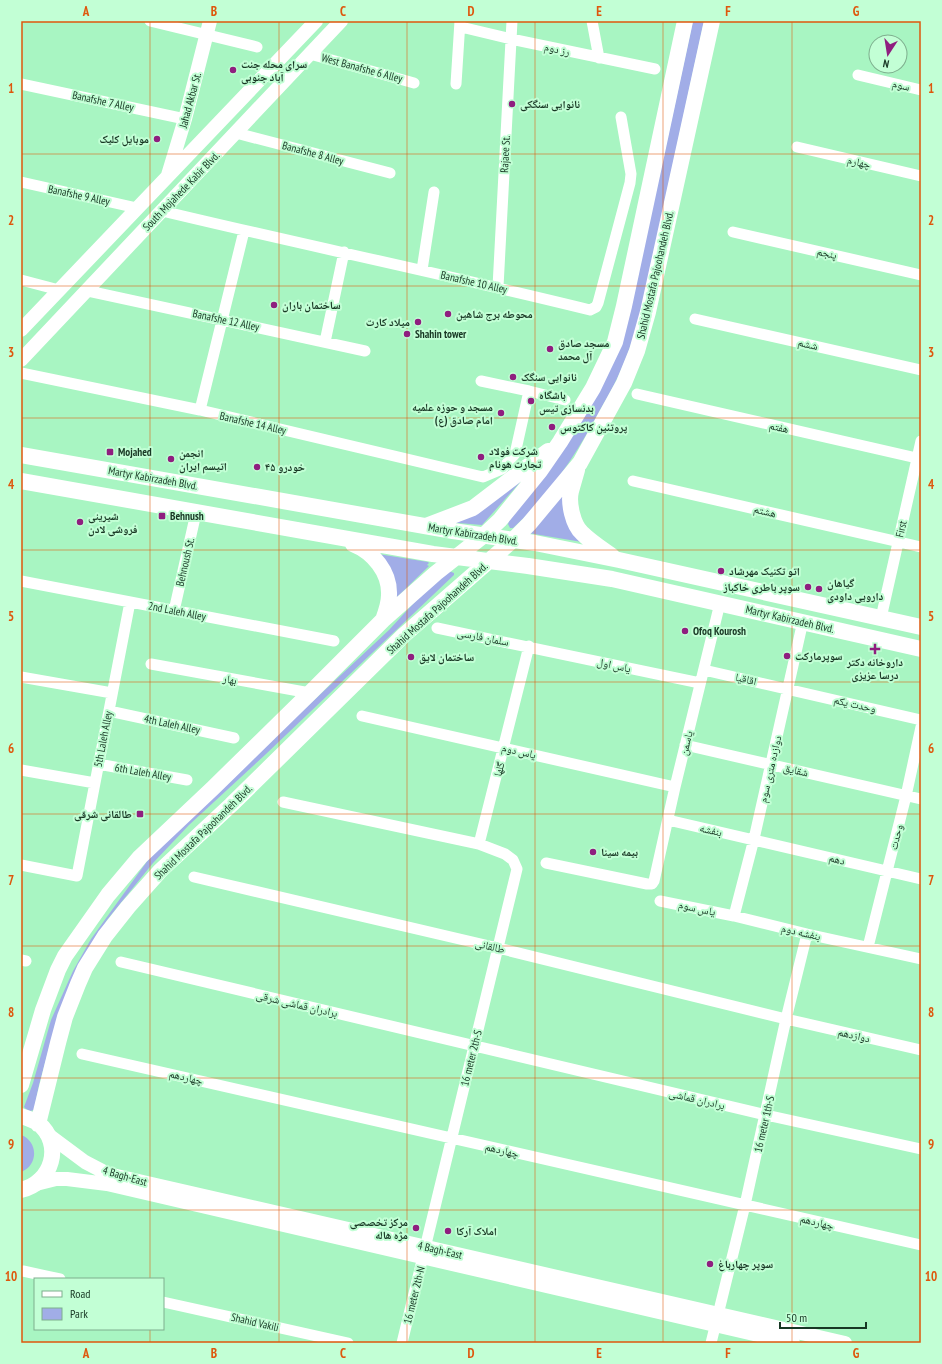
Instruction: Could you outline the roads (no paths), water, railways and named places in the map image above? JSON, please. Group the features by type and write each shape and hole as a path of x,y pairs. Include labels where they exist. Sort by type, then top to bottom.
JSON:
{"main road":[{"name":"Shahid Mostafa Pajoohandeh Blvd.","path":"21,1085 43,1010 58,970 65,956 108,895 140,857 213,788 383,620 436,572 483,536 500,520 540,471 594,388 615,342 626,298 685,21"},
{"name":"Shahid Mostafa Pajoohandeh Blvd.","path":"42,1128 58,1043 65,1017 85,968 105,936 128,907 160,871 231,805 404,635 513,540 529,524 580,463 620,390 637,351 648,312 712,21"},
{"path":"426,526 473,508 560,442"},
{"name":"Martyr Kabirzadeh Blvd.","path":"21,455 513,540 619,560 921,627"},
{"path":"580,463 571,492 571,510 576,523 580,532 619,560"},
{"name":"Martyr Kabirzadeh Blvd.","path":"21,481 196,513 456,557 612,579 803,621 921,649"},
{"path":"332,536 357,546 372,555 382,569 389,586 388,604 383,620"},
{"path":"21,1116 30,1119 42,1128 51,1144 52,1156 50,1167 43,1177 26,1191"}],"street":[{"path":"150,21 208,27 257,47"},
{"name":"South Mojahede Kabir Blvd.","path":"21,330 316,21"},
{"name":"South Mojahede Kabir Blvd.","path":"21,360 341,21"},
{"name":"Rajaee St.","path":"498,287 512,21"},
{"path":"592,21 599,58"},
{"path":"456,84 460,24"},
{"name":"رز دوم","path":"460,24 511,39 655,69"},
{"name":"Jahad Akbar St.","path":"167,178 185,119 208,27"},
{"name":"West Banafshe 6 Alley","path":"310,54 414,83"},
{"name":"سوم","path":"858,75 921,90"},
{"name":"Banafshe 7 Alley","path":"21,84 185,119"},
{"name":"Banafshe 10 Alley","path":"162,211 244,231 498,287 590,310 596,307 630,183 631,174 621,117"},
{"name":"Banafshe 8 Alley","path":"236,133 390,173"},
{"name":"چهارم","path":"797,147 921,176"},
{"name":"Banafshe 9 Alley","path":"21,182 137,208"},
{"path":"422,270 434,192"},
{"path":"200,410 244,231"},
{"name":"پنجم","path":"733,232 921,275"},
{"path":"325,342 344,252"},
{"path":"21,280 59,290"},
{"name":"Banafshe 12 Alley","path":"88,290 365,351"},
{"name":"ششم","path":"695,318 921,370"},
{"name":"Banafshe 14 Alley","path":"21,373 200,410 484,477 502,469 510,462 515,454 529,391"},
{"path":"481,381 566,400"},
{"name":"هفتم","path":"636,394 919,458"},
{"name":"First","path":"881,618 919,458 921,441"},
{"name":"هشتم","path":"633,481 921,547"},
{"name":"Behnoush St.","path":"174,611 196,513"},
{"name":"2nd Laleh Alley","path":"21,581 334,641"},
{"name":"5th Laleh Alley","path":"21,866 77,876 130,602"},
{"name":"یاسمن","path":"546,863 652,884 654,881 675,787 720,603"},
{"name":"دوازده متری سوم","path":"734,916 754,839 803,621"},
{"name":"سلمان فارسی","path":"437,628 529,646"},
{"name":"یاس اول","path":"529,646 700,683"},
{"name":"گلها","path":"479,844 529,646"},
{"name":"بهار","path":"150,664 310,693"},
{"name":"اقاقیا","path":"704,670 788,689"},
{"path":"21,677 112,693"},
{"name":"وحدت یکم","path":"788,689 921,720"},
{"name":"4th Laleh Alley","path":"109,711 234,738"},
{"name":"یاس دوم","path":"362,716 675,787"},
{"name":"وحدت","path":"868,947 888,871 921,727"},
{"name":"شقایق","path":"686,745 921,799"},
{"name":"6th Laleh Alley","path":"98,764 187,780"},
{"path":"21,770 95,783"},
{"path":"283,802 479,844"},
{"name":"بنفشه","path":"668,820 754,839"},
{"name":"دهم","path":"754,839 921,879"},
{"name":"16 meter 2th-S","path":"424,1252 516,869 513,860 505,854 479,844"},
{"name":"طالقانی","path":"194,877 498,948 786,1020"},
{"name":"یاس سوم","path":"660,901 734,916"},
{"name":"بنفشه دوم","path":"734,916 921,959"},
{"name":"16 meter 1th-S","path":"711,1343 745,1205 786,1020 807,934"},
{"name":"برادران قماشی شرقی","path":"121,962 474,1046"},
{"name":"دوازدهم","path":"786,1020 921,1050"},
{"name":"برادران قماشی","path":"474,1046 766,1115 921,1149"},
{"name":"چهاردهم","path":"82,1054 921,1245"},
{"name":"4 Bagh-East","path":"42,1128 84,1162 108,1174 424,1252"},
{"name":"4 Bagh-East","path":"26,1191 56,1179 107,1184 424,1252 716,1319 845,1343"},
{"name":"16 meter 2th-N","path":"402,1343 424,1252"},
{"path":"23,1271 55,1278"},
{"name":"Shahid Vakili","path":"164,1302 348,1343"},
{"name":"4 Bagh-East","path":"716,1319 792,1343"}],"place":[{"name":"سرای محله جنت آباد جنوبی","path":"233,70"},
{"name":"نانوایی سنگکی","path":"512,104"},
{"name":"موبایل کلیک","path":"157,139"},
{"name":"ساختمان باران","path":"274,305"},
{"name":"محوطه برج شاهین","path":"448,314"},
{"name":"میلاد کارت","path":"418,322"},
{"name":"Shahin tower","path":"407,334"},
{"name":"مسجد صادق آل محمد","path":"550,349"},
{"name":"نانوایی سنگک","path":"513,377"},
{"name":"باشگاه بدنسازی تیس","path":"531,401"},
{"name":"مسجد و حوزه علمیه امام صادق (ع)","path":"501,413"},
{"name":"پروتئین کاکتوس","path":"552,427"},
{"name":"Mojahed","path":"110,452"},
{"name":"شرکت فولاد تجارت هونام","path":"481,457"},
{"name":"انجمن اتیسم ایران","path":"171,459"},
{"name":"خودرو ۴۵","path":"257,467"},
{"name":"Behnush","path":"162,516"},
{"name":"شیرینی فروشی لادن","path":"80,522"},
{"name":"اتو تکنیک مهرشاد","path":"721,571"},
{"name":"سوپر باطری خاکباز","path":"808,587"},
{"name":"گیاهان دارویی داودی","path":"819,589"},
{"name":"Ofoq Kourosh","path":"685,631"},
{"name":"داروخانه دکتر درسا عزیزی","path":"875,649"},
{"name":"سوپرمارکت","path":"787,656"},
{"name":"ساختمان لایق","path":"411,657"},
{"name":"طالقانی شرقی","path":"140,814"},
{"name":"بیمه سینا","path":"593,852"},
{"name":"مرکز تخصصی مژه هاله","path":"416,1228"},
{"name":"املاک آرکا","path":"448,1231"},
{"name":"سوپر چهارباغ","path":"710,1264"}]}
